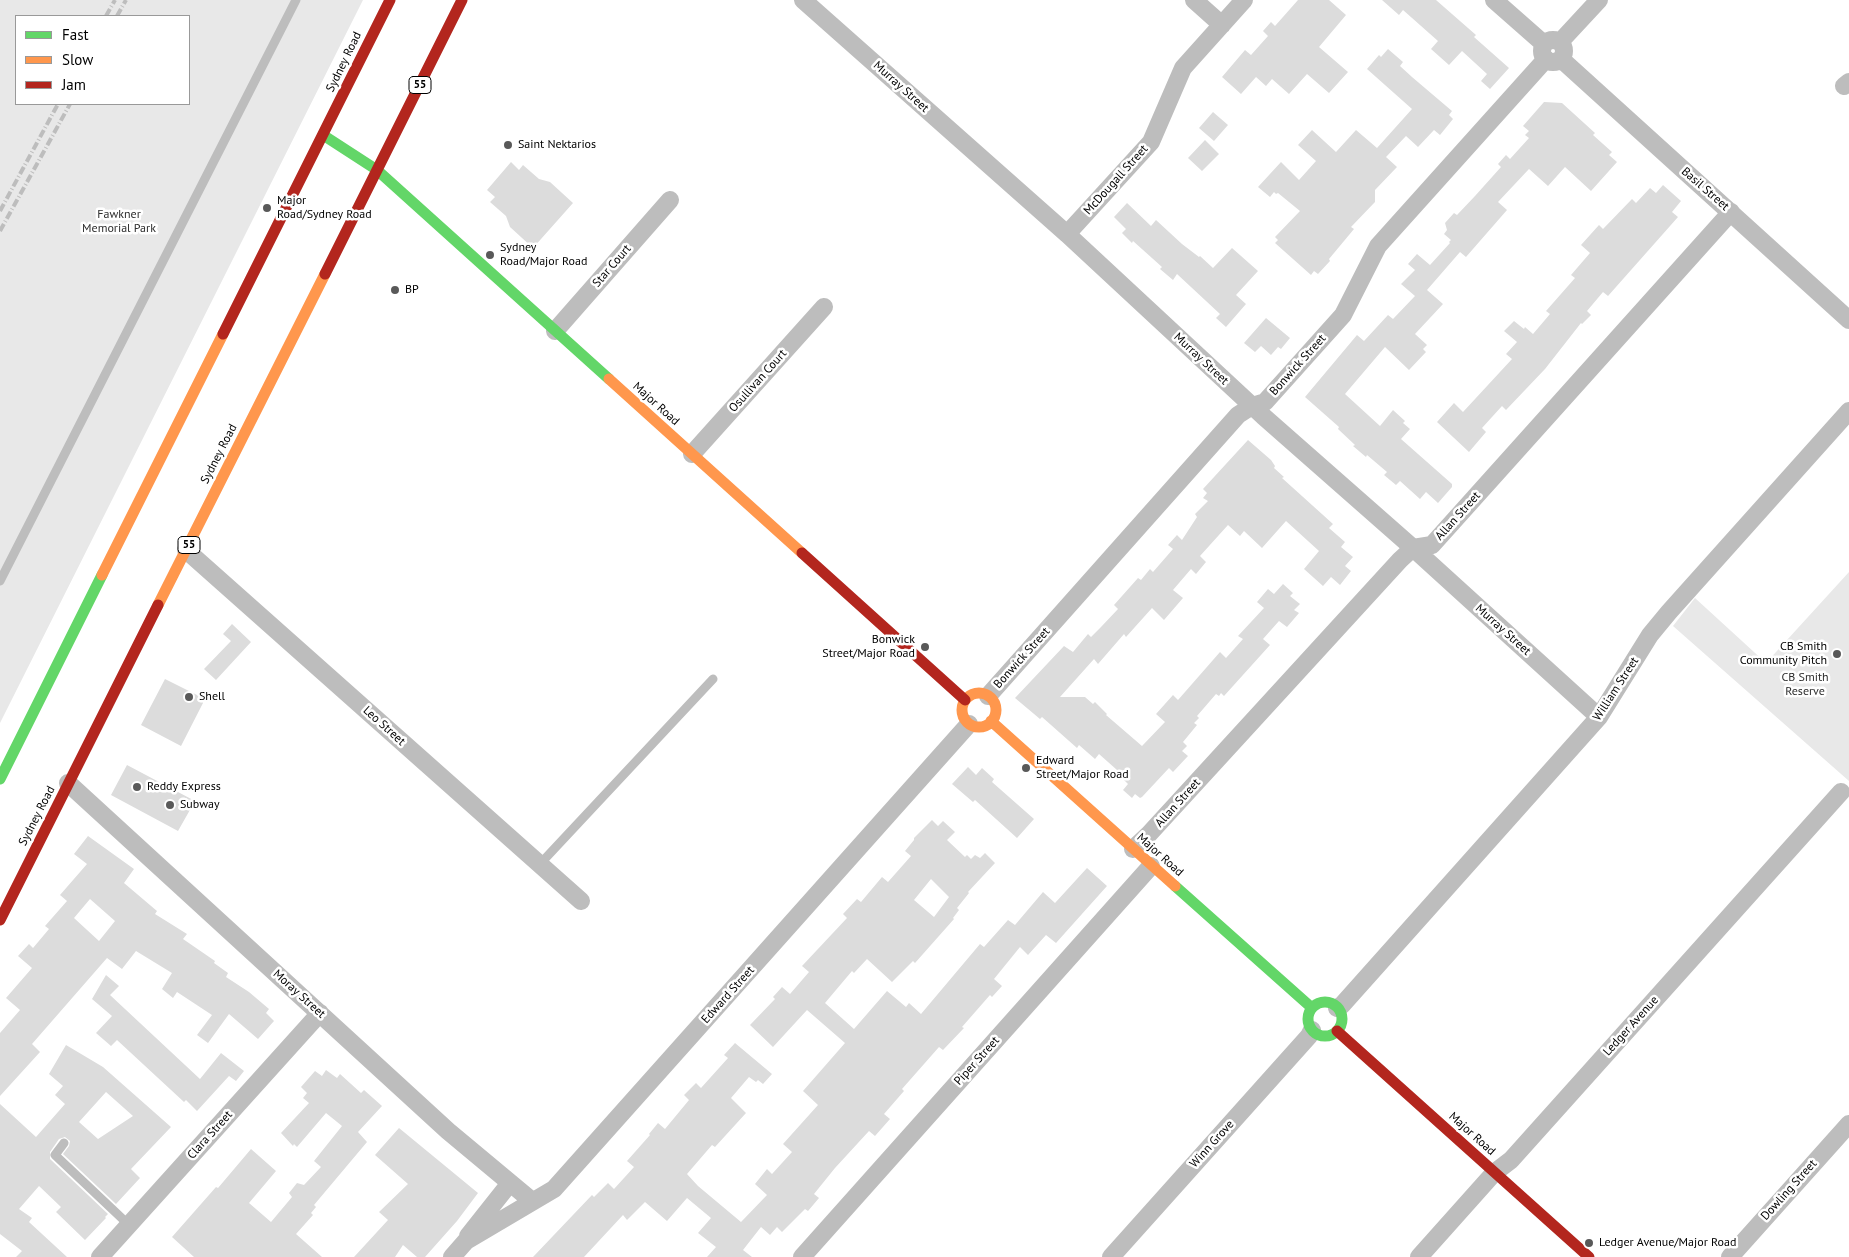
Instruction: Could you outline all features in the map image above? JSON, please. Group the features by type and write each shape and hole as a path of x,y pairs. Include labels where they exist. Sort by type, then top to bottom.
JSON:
{"main road":[{"name":"Sydney Road","path":"0,779 390,0"},
{"name":"Sydney Road","path":"0,920 462,0"},
{"name":"Major Road","path":"323,135 377,170 965,700"},
{"path":"974,694 984,694 992,699 995,713 991,721 983,726 969,724 963,715 965,700 974,694"},
{"name":"Major Road","path":"991,721 1312,1008"},
{"path":"1324,1002 1337,1008 1342,1018 1337,1031 1329,1036 1316,1034 1308,1022 1309,1012 1312,1008 1324,1002"},
{"name":"Major Road","path":"1337,1031 1589,1257"}],"street":[{"name":"Murray Street","path":"804,0 1067,234 1252,406 1413,548 1600,718"},
{"path":"1194,0 1222,25"},
{"name":"McDougall Street","path":"1067,234 1151,142 1183,68 1244,0"},
{"name":"Basil Street","path":"1494,0 1849,320"},
{"name":"Bonwick Street","path":"988,696 1238,415 1252,406 1265,402 1343,315 1378,246 1598,0"},
{"name":"Star Court","path":"555,331 670,200"},
{"name":"Allan Street","path":"1133,849 1149,834 1400,560 1413,548 1432,545 1731,212"},
{"name":"Osullivan Court","path":"692,454 824,307"},
{"name":"William Street","path":"1337,1008 1600,718 1650,635 1849,411"},
{"name":"Leo Street","path":"186,550 581,901"},
{"name":"Edward Street","path":"452,1257 466,1241 554,1189 969,724"},
{"name":"Moray Street","path":"68,783 448,1130 532,1201"},
{"name":"Ledger Avenue","path":"1419,1257 1494,1173 1517,1152 1840,792"},
{"name":"Piper Street","path":"802,1257 1151,866"},
{"name":"Clara Street","path":"100,1257 320,1013"},
{"name":"Winn Grove","path":"1111,1257 1309,1036 1312,1030"},
{"name":"Dowling Street","path":"1730,1257 1849,1124"},
{"name":"Edward Street","path":"466,1241 468,1234 510,1183"}],"lane":[{"path":"0,581 296,0"},
{"path":"540,864 713,679"},
{"path":"64,1143 55,1155 129,1225"}],"green space":[{"name":"Fawkner Memorial Park","path":"0,0 363,0 0,723"},
{"name":"CB Smith Reserve","path":"1849,572 1849,781 1673,626 1695,598 1766,663"}],"building":[{"path":"1298,0 1329,0 1346,15 1319,47 1348,72 1329,93 1307,74 1289,94 1272,79 1266,86 1256,77 1241,94 1222,77 1245,50 1251,55 1268,36 1263,31 1271,22 1275,26"},
{"path":"1382,0 1436,0 1476,35 1474,37 1509,68 1490,89 1481,81 1487,74 1462,51 1449,65 1431,49 1438,41 1403,10 1399,15"},
{"path":"1388,49 1403,62 1400,66 1452,111 1449,115 1453,119 1440,135 1434,130 1418,147 1406,136 1386,157 1397,167 1375,190 1375,202 1351,227 1354,229 1329,259 1330,261 1318,274 1314,271 1311,275 1275,243 1278,240 1275,237 1300,211 1278,193 1274,192 1270,197 1258,187 1281,162 1299,180 1316,161 1298,145 1312,130 1336,152 1356,130 1377,148 1412,109 1367,69 1379,55 1381,57"},
{"path":"1544,102 1562,103 1595,133 1593,135 1612,152 1609,155 1617,162 1591,191 1565,167 1548,186 1529,169 1498,202 1507,210 1466,257 1460,252 1427,290 1443,304 1415,334 1427,345 1423,349 1426,352 1409,370 1385,347 1345,394 1380,426 1393,410 1405,421 1403,423 1410,429 1401,439 1452,484 1452,487 1438,503 1426,492 1420,499 1400,481 1396,485 1384,475 1387,472 1353,446 1355,445 1338,429 1339,427 1305,397 1357,335 1364,341 1388,315 1393,319 1415,296 1401,284 1415,270 1408,264 1417,254 1430,265 1450,243 1451,240 1444,234 1447,230 1445,223 1454,213 1457,215 1475,196 1501,167 1498,164 1506,155 1510,159 1529,138 1525,135 1529,131 1523,126"},
{"path":"1213,112 1228,125 1214,141 1199,128"},
{"path":"1205,140 1219,154 1202,171 1188,158"},
{"path":"511,162 519,170 523,165 539,179 550,182 573,203 533,248 510,227 506,216 490,202 495,197 487,190"},
{"path":"1663,185 1681,201 1672,212 1678,217 1608,296 1603,292 1587,311 1591,315 1581,323 1545,369 1506,410 1502,406 1482,428 1486,432 1469,452 1437,422 1454,403 1463,412 1512,359 1506,354 1517,342 1504,331 1514,321 1533,334 1550,314 1546,311 1575,278 1571,275 1590,253 1581,245 1599,225 1603,229 1632,199 1636,203 1650,188 1656,193"},
{"path":"1127,203 1151,226 1156,220 1182,244 1200,256 1213,268 1232,248 1258,271 1236,295 1246,304 1226,327 1216,318 1220,314 1177,274 1173,280 1160,269 1162,267 1122,233 1126,229 1114,217"},
{"path":"1266,318 1290,338 1281,349 1278,347 1271,355 1261,346 1255,352 1244,343"},
{"path":"1248,440 1271,460 1275,466 1274,468 1284,477 1282,478 1333,524 1329,528 1345,542 1341,547 1353,557 1345,566 1351,571 1340,585 1331,577 1323,586 1304,569 1319,551 1286,521 1262,548 1244,531 1240,536 1228,525 1200,556 1206,562 1196,574 1191,569 1173,590 1183,598 1164,620 1152,608 1126,637 1124,634 1098,664 1094,659 1060,697 1085,697 1093,704 1095,702 1106,715 1142,746 1165,722 1156,714 1173,695 1178,700 1220,652 1226,658 1243,639 1238,636 1264,608 1257,602 1268,589 1274,594 1283,584 1293,593 1290,596 1300,604 1294,610 1299,613 1287,627 1279,621 1263,639 1270,645 1224,696 1221,693 1219,696 1216,694 1197,716 1199,718 1194,723 1197,725 1183,742 1187,746 1182,751 1188,756 1173,772 1169,768 1142,797 1140,798 1135,794 1132,798 1123,790 1128,784 1124,780 1126,778 1099,754 1095,759 1079,745 1077,748 1042,717 1040,719 1015,698 1064,646 1073,652 1088,634 1091,637 1118,609 1114,605 1138,578 1141,580 1150,569 1153,572 1173,549 1168,545 1177,535 1182,540 1197,517 1195,514 1208,501 1203,498 1207,493 1203,489"},
{"path":"232,624 251,642 216,680 204,669 231,641 223,634"},
{"path":"165,679 203,698 203,703 181,746 141,725"},
{"path":"127,765 195,801 178,831 111,795"},
{"path":"968,767 976,775 982,768 994,779 992,782 1034,819 1017,838 975,800 973,802 952,784"},
{"path":"932,820 938,826 943,821 955,832 947,840 965,857 967,855 971,859 975,855 980,858 985,853 995,863 968,892 957,908 959,910 954,919 915,963 913,961 892,982 867,959 854,973 852,971 825,1003 854,1029 887,991 906,1007 909,1003 921,1014 980,944 984,947 1008,920 1015,925 1043,892 1055,903 1087,868 1107,886 1056,943 1046,935 1028,955 1020,947 994,979 1002,986 992,997 990,995 962,1027 964,1028 943,1050 939,1047 902,1089 904,1091 884,1114 890,1119 875,1136 869,1131 835,1168 814,1194 819,1198 808,1211 805,1209 782,1232 777,1227 770,1235 761,1227 743,1250 752,1257 707,1257 716,1247 698,1233 711,1218 687,1198 667,1221 645,1202 627,1220 623,1215 584,1257 533,1257 592,1195 594,1197 608,1183 614,1189 634,1167 627,1161 658,1123 665,1129 689,1100 684,1095 696,1083 701,1088 728,1058 724,1055 735,1043 772,1074 763,1084 749,1077 731,1098 746,1113 715,1147 712,1145 687,1174 698,1186 741,1222 767,1195 755,1184 767,1169 772,1174 792,1152 783,1144 818,1105 803,1091 845,1043 807,1010 773,1047 750,1025 775,999 773,997 782,987 790,994 809,972 802,966 847,918 843,914 857,899 861,902 882,877 888,882 911,856 905,851 914,838","holes":["931,879 949,897 934,917 914,900"]},
{"path":"88,836 134,869 124,883 157,911 155,914 187,934 183,939 215,961 214,963 228,973 226,977 249,992 269,1009 266,1013 274,1021 258,1039 229,1014 208,1043 197,1035 212,1015 177,992 173,998 162,989 172,973 136,951 122,969 107,958 32,1044 40,1052 0,1096 0,1033 20,1010 6,998 32,968 18,956 29,944 33,948 49,929 45,926 67,901 60,895 87,864 74,854","holes":["90,899 115,921 99,941 74,918"]},
{"path":"106,975 119,986 110,995 200,1079 221,1053 244,1071 236,1081 229,1076 197,1111 186,1100 184,1102 117,1040 111,1046 96,1033 112,1016 92,999"},
{"path":"66,1045 103,1067 171,1127 131,1169 140,1178 116,1204 63,1154 70,1141 65,1137 59,1139 50,1152 50,1159 108,1214 85,1240 56,1212 61,1207 39,1186 19,1209 32,1218 29,1222 67,1257 16,1257 22,1251 0,1234 0,1104 36,1137 65,1104 55,1095 63,1086 49,1074","holes":["106,1092 133,1116 98,1139 79,1122"]},
{"path":"326,1070 337,1078 340,1074 361,1093 364,1090 382,1106 358,1132 367,1142 314,1205 316,1207 311,1213 313,1215 296,1234 322,1257 194,1257 172,1237 251,1149 276,1171 249,1203 271,1222 292,1197 289,1193 297,1183 304,1185 321,1167 314,1161 342,1126 326,1113 297,1147 294,1144 293,1146 281,1133 309,1103 303,1098 307,1093 301,1087 315,1071 322,1076"},
{"path":"399,1128 478,1193 457,1221 425,1257 417,1257 403,1245 395,1257 354,1257 388,1220 379,1212 408,1184 375,1155"}],"railway":[{"path":"107,15 115,0"},
{"path":"118,15 126,0"},
{"path":"0,211 57,105"},
{"path":"0,231 69,105"}],"traffic: fast":[{"path":"323,135 377,170 609,379"},
{"path":"0,779 102,575"},
{"path":"1175,886 1312,1008"},
{"path":"1325,1002 1337,1007 1342,1019 1337,1031 1325,1036 1313,1031 1308,1019 1313,1007 1325,1002"}],"traffic: slow":[{"path":"158,605 325,274"},
{"path":"102,575 223,334"},
{"path":"609,379 802,553"},
{"path":"979,693 991,698 996,710 991,722 979,727 967,722 962,710 967,698 979,693"},
{"path":"991,721 1175,886"}],"traffic: jam":[{"path":"223,334 390,0"},
{"path":"325,274 462,0"},
{"path":"802,553 965,700"},
{"path":"0,920 158,605"},
{"path":"1337,1031 1589,1257"}],"place":[{"name":"Saint Nektarios","path":"508,145"},
{"name":"Major Road/Sydney Road","path":"267,208"},
{"name":"Sydney Road/Major Road","path":"490,255"},
{"name":"BP","path":"395,290"},
{"name":"Bonwick Street/Major Road","path":"925,647"},
{"name":"CB Smith Community Pitch","path":"1837,654"},
{"name":"Shell","path":"189,697"},
{"name":"Edward Street/Major Road","path":"1026,768"},
{"name":"Reddy Express","path":"137,787"},
{"name":"Subway","path":"170,805"},
{"name":"Ledger Avenue/Major Road","path":"1589,1243"}]}
